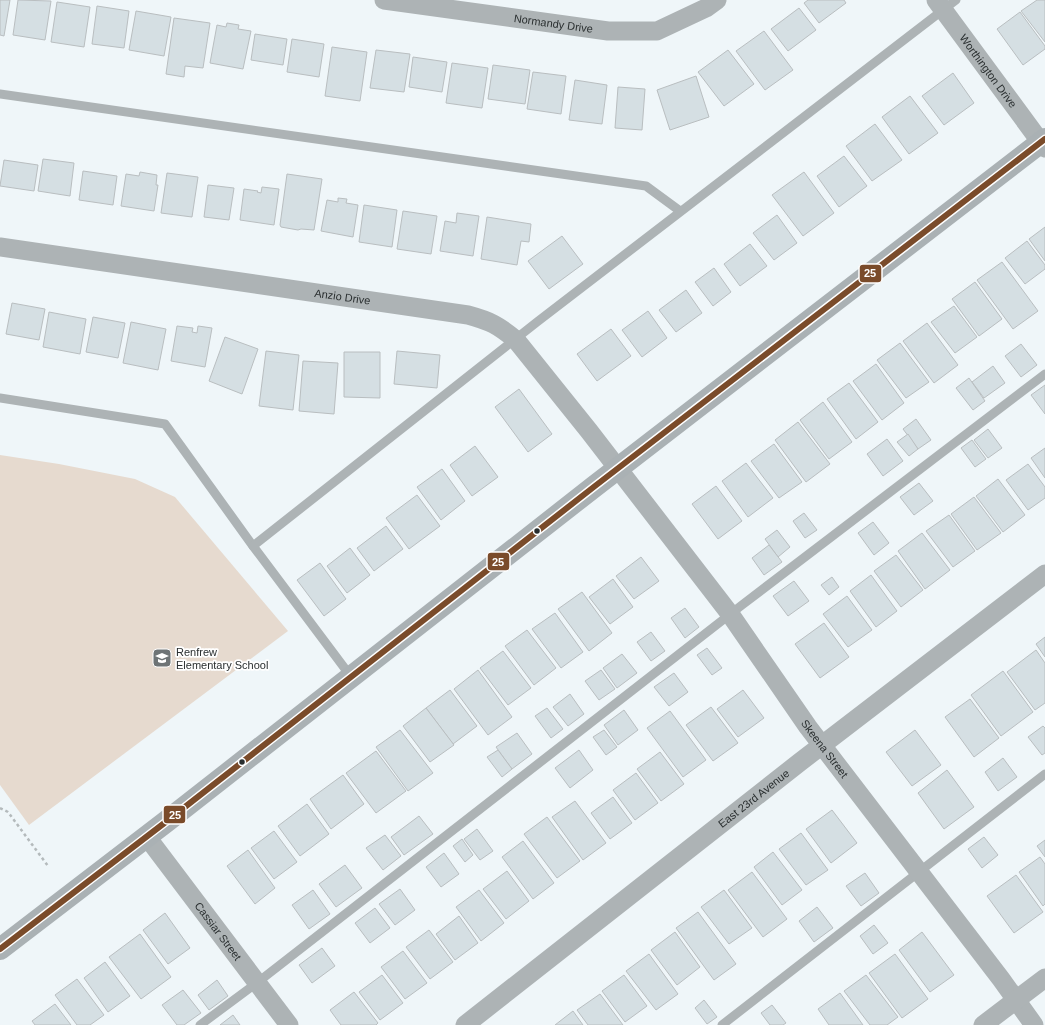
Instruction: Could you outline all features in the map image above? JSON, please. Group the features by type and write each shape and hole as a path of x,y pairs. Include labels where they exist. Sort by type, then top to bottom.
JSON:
{"street":[{"name":"Normandy Drive","path":"384,0 608,31 657,31 706,8 717,0"},
{"name":"Worthington Drive","path":"945,3 1044,143"},
{"path":"0,949 147,837 618,470 1044,143"},
{"name":"Anzio Drive","path":"0,247 468,315 488,320 502,328 516,340 618,470"},
{"name":"Skeena Street","path":"618,470 730,614 808,727 1034,1025"},
{"name":"East 23rd Avenue","path":"465,1025 822,745 1045,574"},
{"name":"Cassiar Street","path":"147,837 289,1025"},
{"path":"983,1025 1045,978"}],"lane":[{"path":"253,546 945,3"},
{"path":"0,94 646,186 680,211"},
{"path":"200,1025 258,982 730,614 1045,374"},
{"path":"0,398 165,424 253,546 352,678"},
{"path":"722,1025 1045,774"}],"path":[{"path":"0,808 8,812 48,866"}],"shaded area":[{"name":"Renfrew Elementary School","path":"0,455 59,464 135,479 175,497 288,631 29,825 0,785"}],"building":[{"path":"0,0 10,0 4,36 0,35"},
{"path":"18,0 51,1 45,40 13,35"},
{"path":"808,0 844,0 846,3 819,23 804,3"},
{"path":"1037,0 1045,0 1045,42 1021,11"},
{"path":"57,2 90,7 84,47 51,42"},
{"path":"97,6 129,11 124,48 92,44"},
{"path":"799,8 816,30 788,51 771,29"},
{"path":"136,11 171,17 164,56 129,50"},
{"path":"1020,12 1045,46 1045,49 1023,65 997,29"},
{"path":"174,18 210,23 203,68 185,66 184,77 166,74"},
{"path":"227,23 239,25 238,29 251,31 243,69 210,63 217,25 226,27"},
{"path":"764,31 793,70 765,90 736,51"},
{"path":"255,34 287,39 283,65 251,60"},
{"path":"292,39 324,44 319,77 287,72"},
{"path":"332,47 367,52 360,101 325,96"},
{"path":"376,50 410,54 404,92 370,88"},
{"path":"728,50 754,84 724,106 698,72"},
{"path":"413,57 447,62 442,92 409,87"},
{"path":"452,63 488,68 482,108 446,103"},
{"path":"493,65 530,70 525,104 488,99"},
{"path":"533,72 566,76 561,114 527,109"},
{"path":"953,73 974,103 944,125 922,96"},
{"path":"696,76 709,117 670,130 657,90"},
{"path":"575,80 607,85 602,124 569,120"},
{"path":"618,87 645,89 642,130 615,128"},
{"path":"910,96 938,133 909,154 882,117"},
{"path":"875,124 902,160 872,181 846,146"},
{"path":"844,156 867,186 839,207 817,176"},
{"path":"43,159 74,163 70,196 38,191"},
{"path":"4,160 38,165 34,191 0,186"},
{"path":"83,171 117,176 113,205 79,200"},
{"path":"140,172 157,175 156,185 158,185 154,211 121,206 126,174 139,176"},
{"path":"804,172 834,213 803,236 772,195"},
{"path":"167,173 198,177 192,217 161,213"},
{"path":"287,174 322,179 314,230 298,230 281,227 280,225"},
{"path":"208,185 234,188 229,220 204,217"},
{"path":"262,187 279,189 274,225 240,220 244,189 258,191 257,192 261,193"},
{"path":"338,198 347,199 346,203 358,205 353,237 321,231 327,200 338,202"},
{"path":"364,205 397,210 392,247 359,242"},
{"path":"403,211 437,216 431,254 397,249"},
{"path":"457,213 479,216 473,256 440,251 445,221 456,223"},
{"path":"777,215 797,243 774,260 753,233"},
{"path":"487,217 531,224 529,242 521,241 517,265 481,259"},
{"path":"1045,227 1045,261 1029,239"},
{"path":"562,236 583,264 549,289 528,261"},
{"path":"1027,241 1045,265 1045,269 1025,284 1005,258"},
{"path":"750,244 767,266 740,286 724,264"},
{"path":"1002,262 1038,311 1013,329 977,280"},
{"path":"714,268 731,292 713,306 695,282"},
{"path":"975,282 1002,319 979,336 952,299"},
{"path":"686,290 702,313 676,332 659,310"},
{"path":"12,303 45,309 39,340 6,334"},
{"path":"954,306 977,337 955,353 931,322"},
{"path":"648,311 667,338 642,357 622,330"},
{"path":"49,312 86,319 80,354 43,347"},
{"path":"93,317 125,323 118,358 86,352"},
{"path":"131,322 166,329 158,370 123,363"},
{"path":"927,323 958,365 934,383 903,341"},
{"path":"177,326 193,328 192,332 197,333 198,326 212,328 205,367 171,361"},
{"path":"611,329 631,356 597,381 577,354"},
{"path":"225,337 258,349 242,394 209,381"},
{"path":"900,343 929,382 906,398 877,360"},
{"path":"1021,344 1037,365 1021,377 1005,356"},
{"path":"266,351 299,355 293,410 259,406"},
{"path":"397,351 440,355 437,388 394,384"},
{"path":"344,352 380,352 380,398 344,397"},
{"path":"303,361 338,363 334,414 299,411"},
{"path":"876,364 904,403 882,420 853,381"},
{"path":"993,366 1005,383 984,398 972,382"},
{"path":"969,378 985,401 973,410 956,388"},
{"path":"849,383 878,422 856,439 827,399"},
{"path":"1045,385 1045,414 1031,395"},
{"path":"519,389 552,434 528,452 495,407"},
{"path":"823,402 852,442 829,459 800,420"},
{"path":"916,419 931,440 918,449 903,429"},
{"path":"798,422 830,464 806,482 775,440"},
{"path":"988,429 1002,448 988,458 974,440"},
{"path":"908,434 918,449 909,456 897,442"},
{"path":"887,439 903,461 883,476 867,454"},
{"path":"972,440 986,459 975,467 961,448"},
{"path":"774,444 802,482 779,498 751,461"},
{"path":"475,446 498,477 472,496 450,465"},
{"path":"1045,448 1045,478 1031,458"},
{"path":"746,463 773,498 748,517 722,481"},
{"path":"1028,464 1045,487 1045,498 1028,510 1006,480"},
{"path":"442,469 465,501 441,520 417,487"},
{"path":"998,479 1025,515 1003,532 976,496"},
{"path":"919,483 933,501 914,515 900,497"},
{"path":"716,486 742,521 718,539 692,504"},
{"path":"417,495 440,526 409,549 386,518"},
{"path":"974,497 1001,533 977,550 951,514"},
{"path":"804,513 817,530 805,538 793,521"},
{"path":"949,515 975,551 953,567 926,531"},
{"path":"873,522 889,543 874,555 858,533"},
{"path":"386,526 403,549 374,571 357,548"},
{"path":"777,530 790,547 778,557 765,539"},
{"path":"922,533 950,570 925,589 898,551"},
{"path":"769,545 782,562 764,575 752,558"},
{"path":"350,548 370,575 347,593 327,566"},
{"path":"896,555 923,590 901,607 874,571"},
{"path":"641,557 659,581 634,599 616,576"},
{"path":"320,563 346,599 324,616 297,580"},
{"path":"871,575 897,611 876,627 850,591"},
{"path":"832,577 839,587 829,595 821,585"},
{"path":"613,579 633,607 610,624 589,597"},
{"path":"794,581 809,601 788,616 773,596"},
{"path":"582,592 612,633 589,651 558,609"},
{"path":"847,596 872,630 848,647 823,614"},
{"path":"685,608 699,627 685,638 671,618"},
{"path":"555,613 583,652 561,668 532,629"},
{"path":"824,623 849,657 820,678 795,644"},
{"path":"527,630 556,668 534,685 505,646"},
{"path":"651,632 665,651 651,661 637,642"},
{"path":"1045,637 1045,657 1036,644"},
{"path":"707,648 722,668 712,675 697,655"},
{"path":"1036,650 1045,663 1045,703 1035,710 1007,672"},
{"path":"503,651 531,688 508,705 480,668"},
{"path":"622,654 637,673 617,688 603,668"},
{"path":"478,670 512,717 488,735 454,689"},
{"path":"601,670 615,689 599,700 585,681"},
{"path":"1003,671 1033,712 1001,736 971,695"},
{"path":"674,673 688,692 669,706 654,687"},
{"path":"450,690 477,726 453,744 426,708"},
{"path":"743,690 764,718 738,737 717,709"},
{"path":"570,694 584,714 568,726 553,707"},
{"path":"970,699 999,738 974,757 945,717"},
{"path":"711,707 738,743 713,761 686,725"},
{"path":"426,708 454,745 430,762 403,726"},
{"path":"547,708 563,729 551,738 535,716"},
{"path":"624,710 638,730 618,745 604,725"},
{"path":"670,711 706,760 683,777 647,728"},
{"path":"1043,726 1045,728 1045,753 1042,755 1028,737"},
{"path":"400,730 433,773 408,791 376,747"},
{"path":"604,730 617,747 606,755 593,737"},
{"path":"915,730 941,765 912,786 886,752"},
{"path":"517,733 532,754 512,769 496,747"},
{"path":"498,750 512,769 502,777 487,757"},
{"path":"579,750 593,770 570,788 555,768"},
{"path":"376,751 406,791 376,813 346,773"},
{"path":"660,752 684,784 661,801 637,769"},
{"path":"1003,758 1017,777 998,791 985,772"},
{"path":"947,770 974,807 944,829 918,793"},
{"path":"636,773 658,803 635,820 613,790"},
{"path":"343,775 364,804 331,829 310,799"},
{"path":"613,797 632,823 610,839 591,813"},
{"path":"575,801 606,843 583,860 552,817"},
{"path":"307,804 329,834 300,856 278,826"},
{"path":"832,810 857,843 831,863 806,829"},
{"path":"419,816 433,834 404,855 391,837"},
{"path":"547,817 580,861 557,878 524,834"},
{"path":"477,829 493,851 480,860 464,839"},
{"path":"274,831 297,862 274,879 251,848"},
{"path":"801,833 828,870 806,885 779,849"},
{"path":"385,835 401,856 383,870 366,848"},
{"path":"984,837 998,855 982,868 968,849"},
{"path":"462,839 473,855 465,862 453,846"},
{"path":"1045,840 1045,857 1037,846"},
{"path":"523,841 554,883 533,899 502,857"},
{"path":"248,850 275,888 255,904 227,866"},
{"path":"773,852 802,890 782,905 754,867"},
{"path":"444,853 459,874 441,887 426,867"},
{"path":"1040,857 1045,864 1045,904 1043,906 1019,872"},
{"path":"345,865 362,888 336,907 319,884"},
{"path":"507,871 529,901 506,919 483,889"},
{"path":"752,872 787,919 763,937 728,890"},
{"path":"865,873 879,893 861,906 846,886"},
{"path":"1016,875 1043,912 1014,933 987,896"},
{"path":"400,889 415,910 395,925 379,904"},
{"path":"313,890 330,914 309,929 292,905"},
{"path":"479,890 504,923 481,941 456,907"},
{"path":"724,890 752,928 729,944 701,907"},
{"path":"817,907 833,928 814,942 799,921"},
{"path":"375,908 390,928 370,943 355,923"},
{"path":"698,912 736,964 714,980 676,928"},
{"path":"165,913 190,948 168,964 143,930"},
{"path":"459,916 478,943 455,960 436,934"},
{"path":"874,925 888,943 873,954 860,936"},
{"path":"429,930 453,962 430,979 406,947"},
{"path":"675,932 700,967 677,985 651,950"},
{"path":"922,932 954,975 930,992 899,950"},
{"path":"140,934 171,977 141,999 109,957"},
{"path":"322,948 335,966 312,983 299,965"},
{"path":"403,951 427,983 405,999 381,967"},
{"path":"649,954 678,994 656,1010 626,971"},
{"path":"895,954 928,999 902,1018 869,973"},
{"path":"105,962 130,996 108,1012 84,978"},
{"path":"382,975 403,1003 380,1020 359,992"},
{"path":"624,975 647,1006 625,1022 602,991"},
{"path":"866,975 898,1017 887,1025 870,1025 844,991"},
{"path":"77,979 104,1015 90,1025 77,1025 55,995"},
{"path":"217,980 228,996 209,1010 198,995"},
{"path":"183,990 201,1013 184,1025 177,1025 162,1005"},
{"path":"354,992 378,1023 376,1025 341,1025 330,1010"},
{"path":"840,993 863,1025 829,1025 818,1009"},
{"path":"600,994 623,1025 588,1025 577,1010"},
{"path":"704,1000 717,1017 707,1024 695,1008"},
{"path":"55,1004 71,1025 35,1025 32,1021"},
{"path":"772,1005 786,1023 783,1025 770,1025 761,1013"},
{"path":"573,1011 583,1025 555,1025"},
{"path":"233,1015 240,1025 220,1025"}],"transit line":[{"name":"25","path":"0,949 167,821 595,486 1045,139"}],"place":[{"name":"Renfrew Elementary School","path":"162,658"}]}
